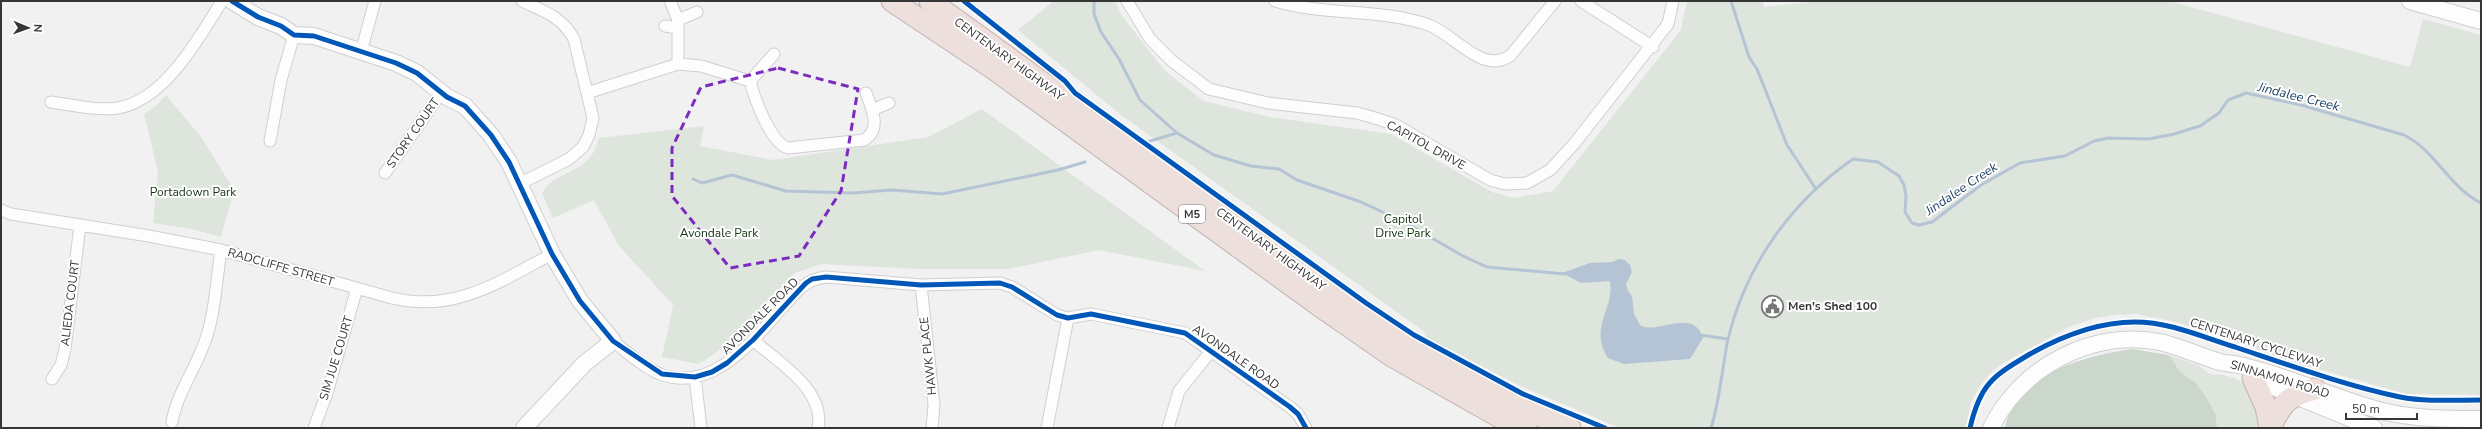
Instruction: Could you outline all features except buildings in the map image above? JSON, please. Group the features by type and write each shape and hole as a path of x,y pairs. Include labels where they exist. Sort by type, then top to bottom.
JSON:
{"highway":[{"name":"CENTENARY HIGHWAY","path":"892,1 994,69 1317,304 1392,356 1471,401 1526,428"},
{"name":"CENTENARY HIGHWAY","path":"930,1 1218,212 1399,339 1489,392 1570,428"},
{"path":"2253,378 2266,407 2270,428"},
{"path":"2270,428 2279,410 2294,395 2315,389"}],"main road":[{"name":"AVONDALE ROAD","path":"232,1 258,17 281,26 294,35 314,36 417,73 441,93 459,101 491,135 521,183 552,254 580,301 612,341"},
{"path":"2410,1 2439,3 2481,10"},
{"path":"2439,3 2481,21"},
{"name":"SINNAMON ROAD","path":"1991,428 2010,398 2032,376 2060,358 2095,345 2131,340 2152,341 2172,345 2220,362 2253,378 2374,428"},
{"path":"524,428 584,364 612,341"},
{"name":"SINNAMON ROAD","path":"2220,362 2247,367 2397,414 2439,419 2481,419"}],"street":[{"path":"51,102 97,108 118,108 155,92 173,73 222,1"},
{"path":"361,52 375,1"},
{"path":"521,183 569,159 582,147 589,135 593,118 574,39 568,28 559,19 522,1"},
{"name":"CAPITOL DRIVE","path":"1127,1 1150,39 1172,61 1209,89 1268,103 1357,114 1375,118 1396,125 1490,180 1505,184 1527,183 1550,170 1652,46 1668,24 1674,1"},
{"path":"1275,1 1408,19 1431,26 1461,44 1476,56 1490,61 1503,61 1511,55 1555,1"},
{"path":"1581,1 1652,46"},
{"path":"671,3 678,24 678,64"},
{"path":"665,26 678,24 697,12"},
{"path":"270,141 281,80 294,35"},
{"path":"750,81 774,54"},
{"path":"587,93 678,64 701,66 750,81"},
{"path":"750,81 754,97 777,142 788,148 864,140 869,137 874,128 872,110 866,93"},
{"name":"STORY COURT","path":"385,173 441,93"},
{"path":"872,110 889,103"},
{"name":"RADCLIFFE STREET","path":"1,210 11,214 221,250 357,288 420,303 447,301 468,296 552,254"},
{"name":"ALIEDA COURT","path":"52,379 61,365 65,349 80,225"},
{"path":"172,422 175,403 202,349 210,326 221,250"},
{"name":"AVONDALE ROAD","path":"612,341 662,374 695,377 712,372 727,363 753,340 798,290 812,279 826,277 921,285 1000,283 1012,287 1049,312 1068,318 1091,314 1175,330 1194,337 1211,351 1290,407 1298,414 1306,428"},
{"name":"HAWK PLACE","path":"921,285 934,404 932,428"},
{"name":"SIM JUE COURT","path":"314,428 327,393 357,288"},
{"path":"1047,428 1068,318"},
{"path":"753,340 810,390 818,407 818,428"},
{"path":"1168,428 1179,391 1211,351"},
{"path":"695,377 701,428"}],"highlighted area":[{"path":"778,68 858,89 841,191 799,256 730,268 672,196 672,148 701,87"}],"green space":[{"name":"Capitol Drive Park","path":"1054,1 1115,1 1122,16 1165,71 1204,101 1270,117 1391,134 1492,192 1514,198 1553,191 1681,30 1687,1 1763,1 1764,7 1817,1 2169,1 2410,67 2423,19 2481,35 2481,395 2407,394 2304,365 2176,322 2135,314 2095,318 2071,326 1998,366 1983,381 1971,402 1966,428 1620,428 1522,387 1424,336 1426,333 1121,115 1018,30"},
{"name":"Portadown Park","path":"166,95 201,137 234,190 221,237 192,229 153,223 158,172 144,114 156,106"},
{"name":"Avondale Park","path":"982,109 1205,271 1099,250 1009,269 920,269 821,264 795,273 734,340 698,364 662,357 673,305 619,246 594,200 553,218 542,193 552,182 588,160 596,148 599,138 704,126 700,146 773,160 928,137"},
{"path":"2132,349 2169,355 2180,372 2196,383 2206,397 2216,415 2217,428 2005,428 2012,409 2023,393 2055,370 2094,357"},
{"path":"2169,355 2198,365 2210,374 2223,375 2241,382 2252,396 2262,428 2217,428 2216,415 2206,397 2196,383 2180,372"}],"water":[{"path":"1619,259 1625,260 1630,265 1632,272 1626,284 1628,291 1632,296 1634,314 1640,325 1655,327 1683,323 1691,324 1698,329 1703,338 1690,359 1624,364 1608,358 1603,347 1601,327 1611,291 1610,281 1581,283 1562,273 1590,263 1612,262"}],"waterway":[{"path":"1094,1 1094,14 1101,32 1119,59 1140,100 1177,133 1214,155 1251,166 1279,169 1297,180 1361,202 1406,223 1463,256 1487,267 1565,274"},
{"path":"1731,1 1749,57 1757,69 1787,145 1816,189"},
{"name":"Jindalee Creek","path":"1711,428 1719,395 1728,339 1746,286 1759,261 1774,237 1791,215 1831,176 1853,159 1878,162 1899,176 1904,185 1906,196 1905,212 1912,223 1919,225 1932,222 1981,185 2020,163 2065,156 2094,141 2108,138 2149,139 2174,134 2200,126 2219,113 2228,100 2246,93 2301,105 2404,135 2425,150 2460,188 2481,203"},
{"path":"1150,141 1177,133"},
{"path":"693,179 702,183 732,175 786,191 852,193 892,190 942,194 1058,170 1085,162"},
{"path":"1700,335 1728,339"}],"cycle path":[{"path":"232,1 258,17 281,26 294,35 314,36 396,63 417,73 447,97 465,106 491,135 509,162 552,254 580,301 613,341 662,374 695,377 712,372 727,363 753,340 806,283 812,279 826,277 921,285 1000,283 1012,287 1057,315 1068,318 1091,314 1185,333 1290,407 1298,414 1306,428"},
{"path":"964,1 1065,81 1075,93 1366,303 1414,335 1523,394 1605,428"},
{"name":"CENTENARY CYCLEWAY","path":"1970,428 1978,401 1984,391 1997,375 2006,369 2042,347 2081,331 2107,324 2135,322 2161,324 2173,327 2337,381 2400,397 2430,400 2481,400"}],"place":[{"name":"Men's Shed 100","path":"1772,306"}]}
